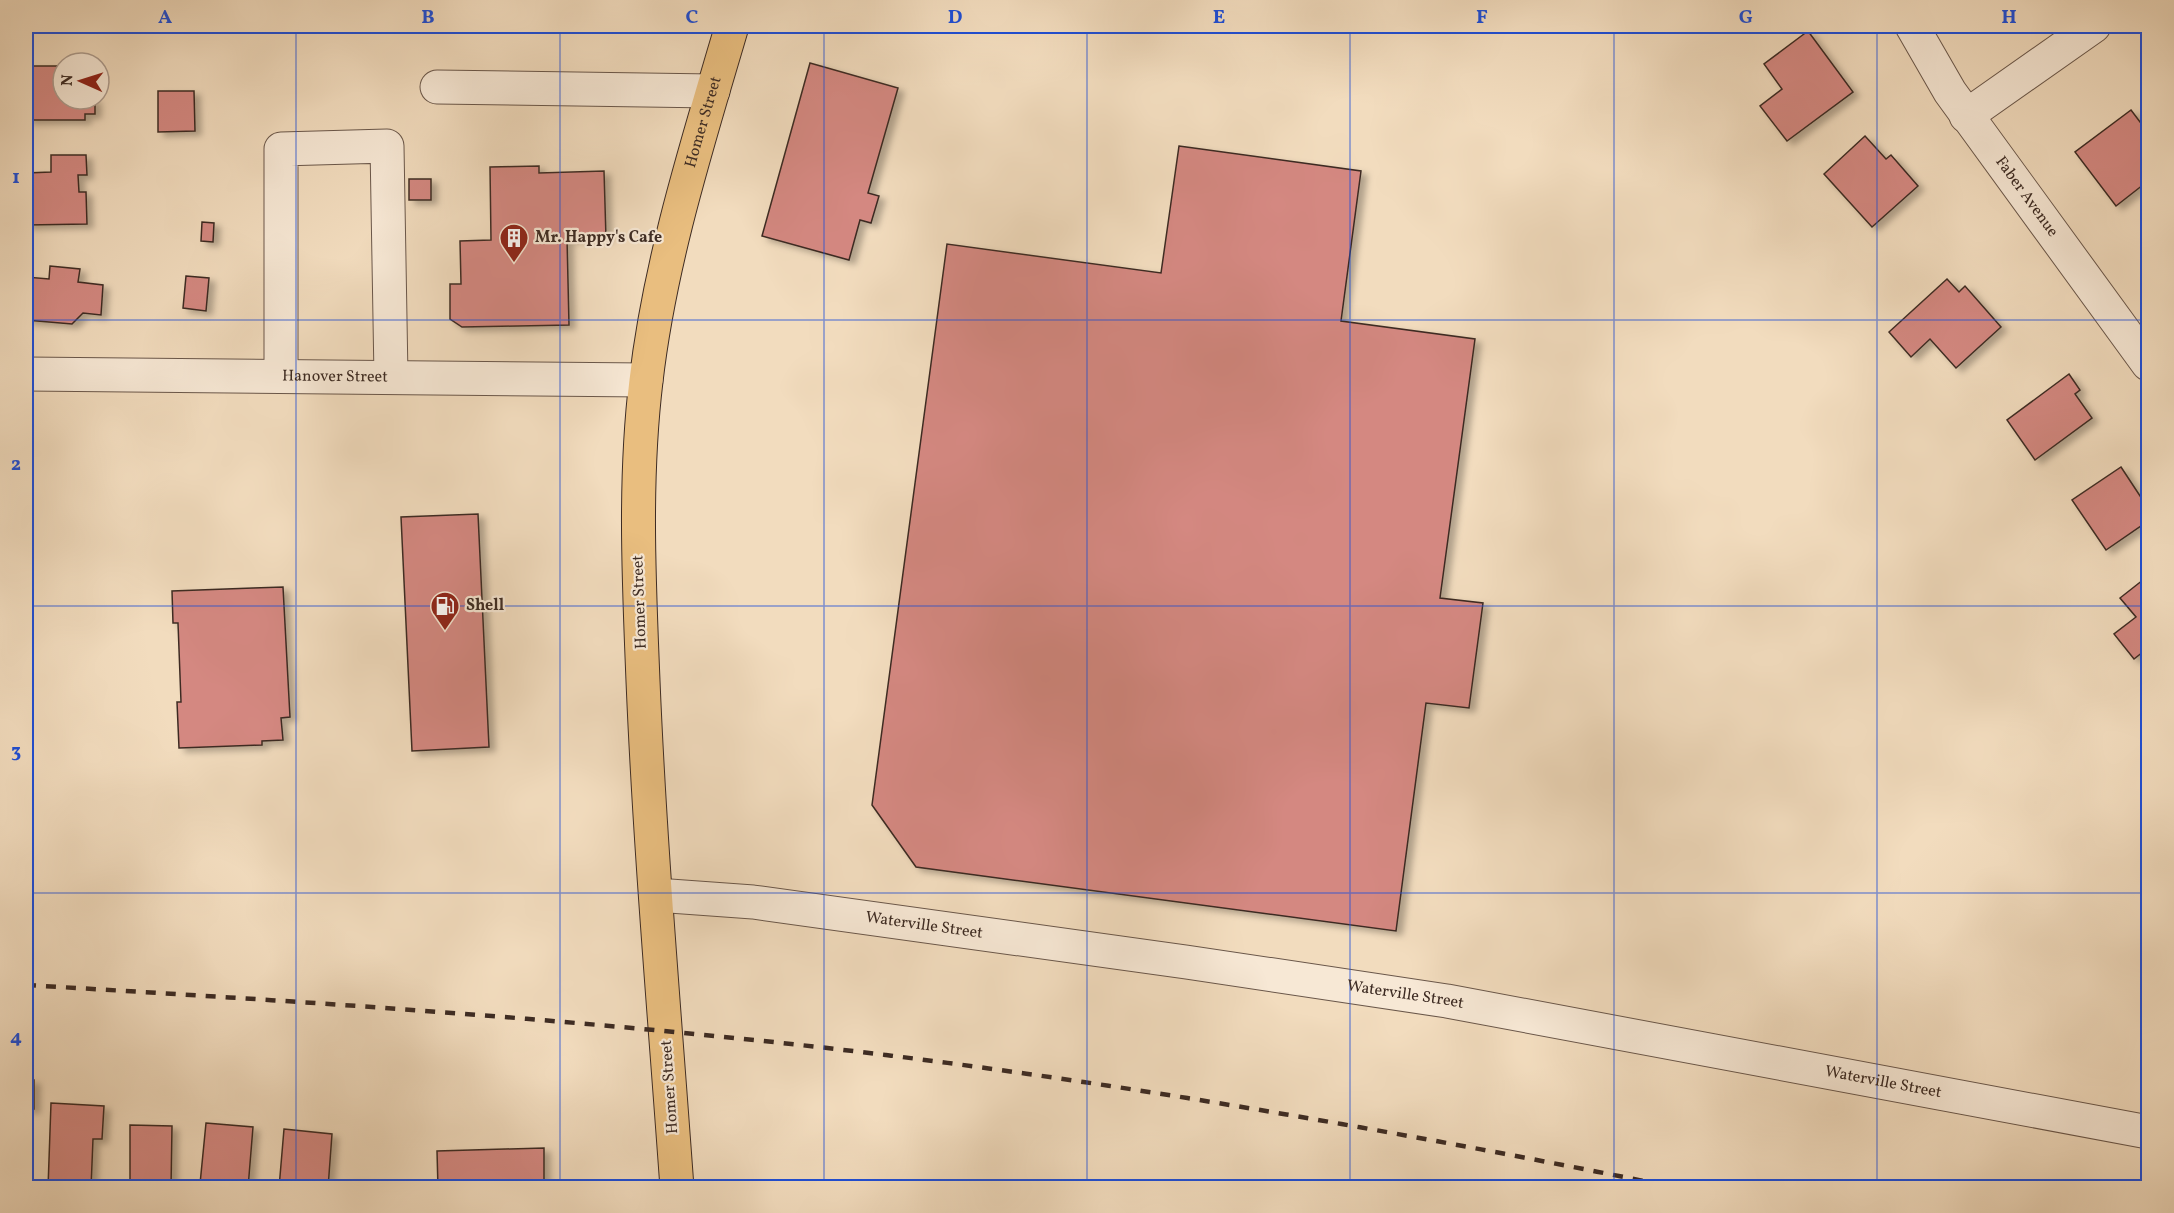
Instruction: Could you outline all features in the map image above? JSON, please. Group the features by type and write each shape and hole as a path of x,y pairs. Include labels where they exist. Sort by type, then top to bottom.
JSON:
{"main road":[{"name":"Homer Street","path":"677,1188 648,777 639,566 639,450 646,380 671,245 712,91 732,26"}],"street":[{"name":"Faber Avenue","path":"1912,26 1926,54 1966,116 2148,364"},
{"path":"1966,116 2094,26"},
{"path":"437,87 712,91"},
{"path":"281,376 281,149 387,146 391,377"},
{"name":"Hanover Street","path":"26,374 646,380"},
{"name":"Waterville Street","path":"656,895 753,902 1447,1001 2148,1132"}],"building":[{"path":"1808,31 1853,92 1787,141 1760,106 1782,89 1764,64"},
{"path":"810,63 898,88 868,193 879,196 871,223 860,220 849,260 762,236"},
{"path":"26,66 51,66 51,111 95,111 95,114 85,114 85,120 26,120"},
{"path":"158,91 194,91 195,131 158,132"},
{"path":"2131,110 2143,126 2148,122 2148,181 2116,206 2075,152"},
{"path":"1865,136 1886,159 1891,155 1918,186 1872,227 1824,174"},
{"path":"1179,146 1361,171 1341,321 1475,339 1440,598 1483,603 1469,708 1426,703 1396,931 916,867 872,805 947,244 1161,273"},
{"path":"51,155 86,155 87,175 78,175 79,192 86,192 87,224 26,225 26,173 51,172"},
{"name":"Mr. Happy's Cafe","path":"539,166 539,173 604,171 606,238 567,238 569,325 462,327 450,319 450,284 461,284 460,241 491,240 490,167"},
{"path":"409,179 431,179 431,200 409,200"},
{"path":"202,222 214,223 213,242 201,241"},
{"path":"50,266 80,269 78,282 103,285 101,315 83,313 72,324 26,320 26,277 49,279"},
{"path":"186,276 209,278 206,311 183,308"},
{"path":"1947,279 1959,292 1965,286 2001,327 1956,368 1930,339 1911,357 1889,332"},
{"path":"2069,374 2080,390 2075,394 2092,418 2035,460 2007,420"},
{"path":"2121,467 2148,508 2148,521 2106,550 2072,500"},
{"name":"Shell","path":"478,514 489,747 412,751 401,517"},
{"path":"2148,576 2148,648 2134,659 2114,634 2136,617 2120,598"},
{"path":"283,587 290,717 281,718 283,740 262,741 262,745 179,748 177,702 181,702 178,623 173,623 172,591"},
{"path":"26,1080 34,1080 34,1109 26,1109"},
{"path":"51,1103 104,1106 102,1139 93,1139 91,1188 48,1188"},
{"path":"206,1123 253,1127 248,1188 200,1184"},
{"path":"130,1125 172,1126 171,1188 130,1188"},
{"path":"284,1129 332,1134 328,1188 279,1188"},
{"path":"544,1148 544,1188 438,1188 437,1151"},
{"path":"348,1180 405,1182 404,1188 347,1188"}],"railway":[{"path":"26,985 349,1005 564,1022 886,1055 1085,1082 1284,1114 1679,1188"}],"place":[{"name":"Mr. Happy's Cafe","path":"514,264"},
{"name":"Shell","path":"445,632"}]}
